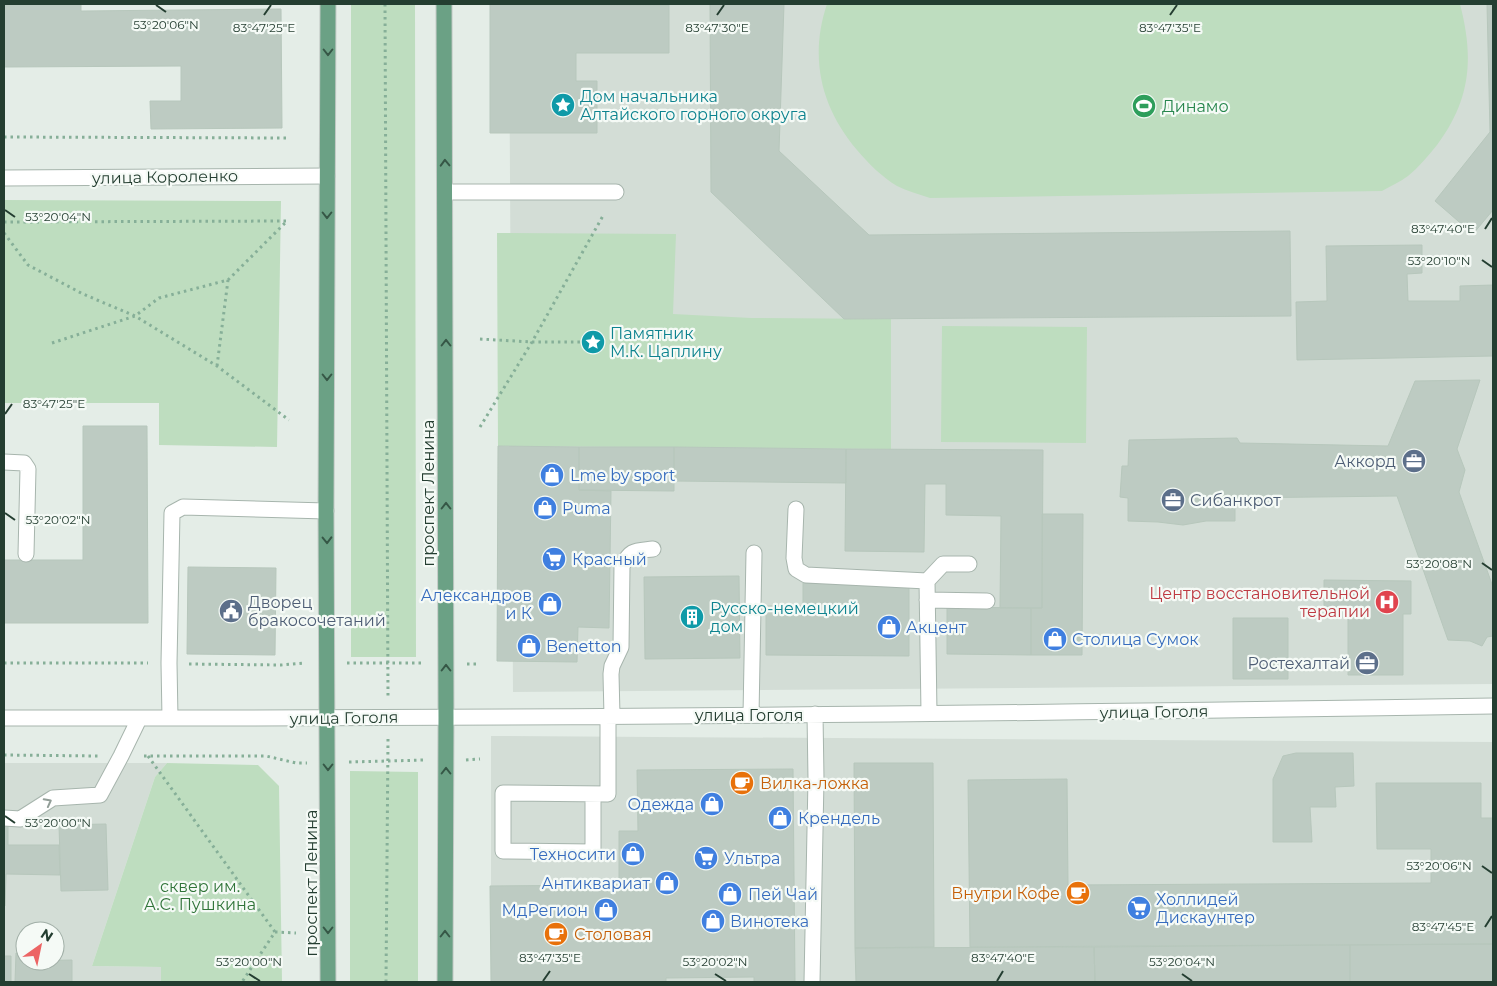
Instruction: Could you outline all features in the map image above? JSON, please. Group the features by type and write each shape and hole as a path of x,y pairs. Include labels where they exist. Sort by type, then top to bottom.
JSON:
{"main road":[{"name":"проспект Ленина","path":"328,4 326,510 328,982"},
{"name":"проспект Ленина","path":"444,4 446,192 445,982"}],"street":[{"name":"улица Короленко","path":"4,178 327,176"},
{"path":"446,192 616,192"},
{"path":"4,462 24,463 28,469 26,554"},
{"path":"170,718 171,516 176,510 183,507 326,510"},
{"path":"796,510 794,558 796,569 806,575 927,581"},
{"path":"593,794 593,852 503,851 503,793 608,794 612,666 620,646 622,566 628,555 637,550 654,549"},
{"path":"751,715 754,553"},
{"path":"929,713 927,581 943,564 969,564"},
{"path":"928,600 987,601"},
{"name":"улица Гоголя","path":"4,718 388,718 1099,712 1493,706"},
{"path":"812,982 816,779 815,714"},
{"path":"4,818 20,819 53,798 100,795 122,756 139,719"}],"path":[{"path":"385,4 388,663 386,982"},
{"path":"4,137 288,138"},
{"path":"480,427 532,342 616,192"},
{"path":"4,222 287,221 228,280 159,298 135,316 52,343"},
{"path":"4,233 28,265 83,294 135,316 217,366 289,420"},
{"path":"217,366 228,280"},
{"path":"480,339 532,342 593,342"},
{"path":"4,664 169,663 281,665 295,662 480,664"},
{"path":"4,755 266,756 296,763 480,759"},
{"path":"147,756 275,932"},
{"path":"275,932 296,933"},
{"path":"242,982 275,932"}],"shaded area":[{"path":"509,4 1493,4 1493,684 513,692"},
{"path":"491,736 1493,742 1493,982 491,982"},
{"path":"4,763 167,763 155,777 92,966 161,967 161,982 4,982"}],"green space":[{"path":"351,4 415,4 416,657 351,657"},
{"name":"Динамо","path":"827,4 1460,4 1467,42 1468,60 1463,94 1457,111 1437,145 1408,176 1382,191 930,198 897,186 881,174 857,150 835,117 827,99 819,63 819,44"},
{"path":"4,200 281,201 277,447 159,445 159,403 4,403"},
{"path":"497,233 676,234 673,314 751,318 891,319 891,449 498,446"},
{"path":"942,326 1087,327 1086,443 941,442"},
{"name":"сквер им. А.С. Пушкина","path":"167,763 258,765 279,786 282,982 161,982 161,967 92,966 155,777"},
{"path":"350,771 418,772 418,982 350,982"}],"building":[{"path":"4,4 81,4 81,11 281,9 282,128 151,129 150,101 181,101 181,66 4,67"},
{"path":"490,4 669,5 669,53 576,53 576,81 597,81 597,133 490,133"},
{"path":"710,4 784,4 779,151 869,235 1290,231 1291,316 844,319 711,192"},
{"path":"1487,4 1493,4 1493,210 1473,234 1435,201 1490,132"},
{"path":"1422,245 1422,273 1407,274 1408,301 1460,301 1460,286 1493,285 1493,356 1297,360 1296,302 1327,301 1326,246"},
{"path":"1480,380 1457,449 1465,470 1459,492 1493,587 1493,636 1487,637 1482,646 1470,641 1448,640 1397,496 1235,498 1235,521 1206,521 1183,525 1128,521 1128,498 1120,497 1122,466 1128,466 1129,440 1237,438 1240,443 1388,446 1415,381"},
{"path":"83,426 147,426 148,623 4,623 4,560 83,560"},
{"name":"Красный","path":"498,446 579,447 579,490 611,491 609,628 578,627 577,662 497,661"},
{"path":"579,447 674,447 674,491 579,490"},
{"path":"674,447 846,449 846,483 674,481"},
{"path":"846,449 1043,450 1042,608 1000,608 1001,516 946,515 946,484 925,484 924,552 845,551"},
{"path":"1042,514 1083,514 1082,655 1031,655 1031,608 1042,608"},
{"name":"Дворец бракосочетаний","path":"188,567 276,568 275,655 187,654"},
{"name":"Русско-немецкий дом","path":"739,576 740,658 645,659 644,577"},
{"path":"1324,580 1411,581 1411,614 1403,614 1403,675 1348,675 1348,617 1324,617"},
{"path":"803,583 909,584 909,656 766,655 766,606 803,606"},
{"path":"947,607 1031,608 1031,655 947,654"},
{"path":"1233,618 1288,618 1288,679 1233,679"},
{"path":"1296,753 1353,753 1354,786 1335,787 1336,807 1310,807 1312,842 1273,842 1273,779 1283,756"},
{"path":"854,763 933,763 934,947 855,948"},
{"name":"Ультра","path":"793,769 795,982 754,982 754,977 666,978 666,982 491,982 490,886 619,885 619,831 638,831 637,770"},
{"path":"1067,779 1068,885 1431,883 1431,849 1377,849 1376,783 1481,783 1481,818 1493,818 1493,944 970,947 968,780"},
{"path":"4,814 8,814 8,845 59,845 60,875 6,874 5,906 4,906"},
{"path":"106,824 108,890 61,891 59,825"},
{"path":"1493,944 1493,982 1350,982 1350,945"},
{"path":"1350,945 1350,982 1095,982 1094,947"},
{"path":"1094,947 1095,982 856,982 855,948"},
{"path":"4,956 11,956 11,982 4,982"},
{"path":"65,960 72,960 72,982 15,982 15,971 65,971"}],"place":[{"name":"Дом начальника Алтайского горного округа","path":"563,105"},
{"name":"Динамо","path":"1144,106"},
{"name":"Памятник М.К. Цаплину","path":"593,342"},
{"name":"Аккорд","path":"1414,461"},
{"name":"Lme by sport","path":"552,475"},
{"name":"Сибанкрот","path":"1173,500"},
{"name":"Puma","path":"545,508"},
{"name":"Красный","path":"554,559"},
{"name":"Центр восстановительной терапии","path":"1387,602"},
{"name":"Александров и К","path":"550,604"},
{"name":"Дворец бракосочетаний","path":"231,611"},
{"name":"Русско-немецкий дом","path":"692,617"},
{"name":"Акцент","path":"889,627"},
{"name":"Столица Сумок","path":"1055,639"},
{"name":"Benetton","path":"529,646"},
{"name":"Ростехалтай","path":"1367,663"},
{"name":"Вилка-ложка","path":"742,783"},
{"name":"Одежда","path":"712,804"},
{"name":"Крендель","path":"780,818"},
{"name":"Техносити","path":"633,854"},
{"name":"Ультра","path":"706,858"},
{"name":"Антиквариат","path":"667,883"},
{"name":"Внутри Кофе","path":"1078,893"},
{"name":"Пей Чай","path":"730,894"},
{"name":"Холлидей Дискаунтер","path":"1139,908"},
{"name":"МдРегион","path":"606,910"},
{"name":"Винотека","path":"713,921"},
{"name":"Столовая","path":"556,934"}]}
